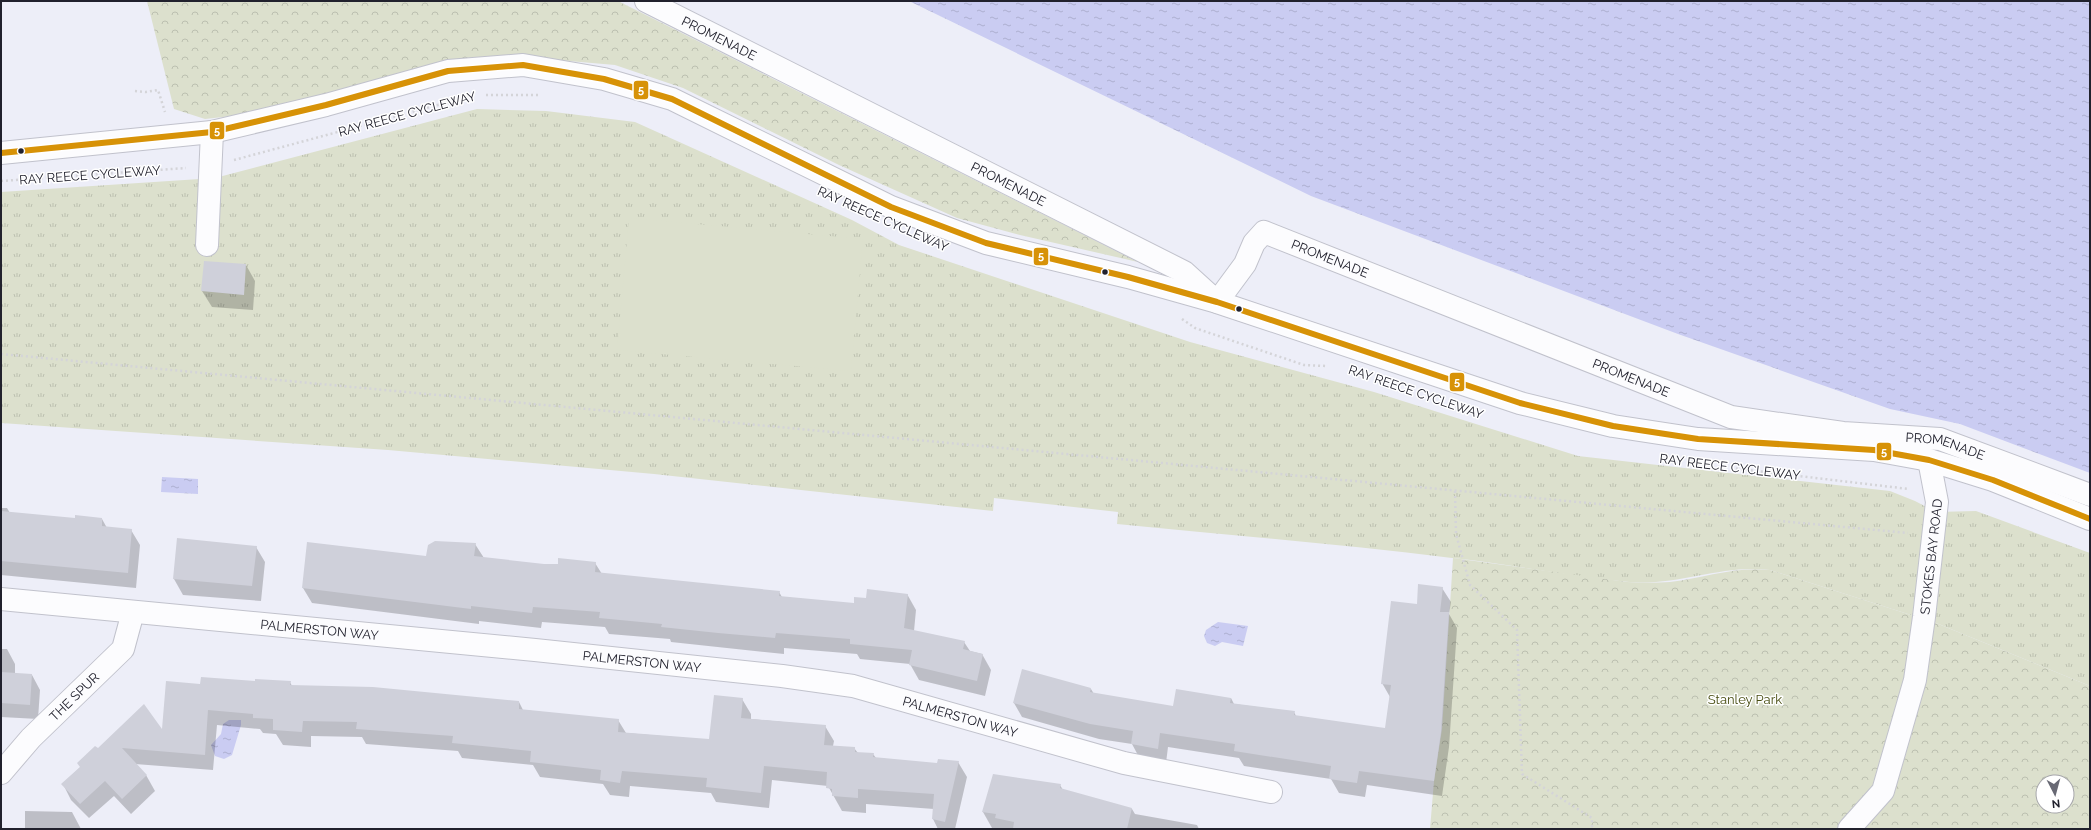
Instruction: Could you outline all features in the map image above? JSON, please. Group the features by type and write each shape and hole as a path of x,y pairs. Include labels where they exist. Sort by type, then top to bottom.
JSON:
{"street":[{"name":"PROMENADE","path":"646,1 1184,272 1217,302 1245,264 1254,243 1264,232 1731,417 1843,433 1940,439 2090,495"},
{"path":"1,154 212,132 326,104 448,71 523,65 597,78 672,99 891,208 986,243 1128,277 1217,302 1520,403 1613,426 1698,439 1874,450 1929,460 1993,480 2090,519"},
{"path":"207,245 212,132"},
{"name":"STOKES BAY ROAD","path":"1849,829 1883,792 1915,680 1937,502 1929,460"},
{"name":"PALMERSTON WAY","path":"1,599 535,650 782,676 853,686 1124,763 1271,792"},
{"name":"THE SPUR","path":"1,773 31,738 123,649 133,612"}],"path":[{"path":"135,91 146,92 158,90 165,112 171,113"},
{"name":"RAY REECE CYCLEWAY","path":"1,181 210,165 251,156 474,95"},
{"name":"RAY REECE CYCLEWAY","path":"481,95 548,95"},
{"path":"1178,316 1202,331 1304,365 1327,366"},
{"path":"1,354 1934,536"},
{"name":"RAY REECE CYCLEWAY","path":"1726,467 1911,489 1924,500 1937,502"},
{"path":"1454,491 1456,534 1470,585 1517,630 1522,774 1592,818 1592,829"}],"green space":[{"path":"147,1 618,1 1138,262 1020,235 957,218 839,165 683,88 615,65 523,57 277,111 205,119 174,109"},
{"path":"477,109 546,111 635,122 852,220 899,245 1190,342 1374,392 1578,456 1890,491 1915,501 1936,512 1976,511 2090,553 2090,686 1936,623 1770,570 1735,570 1665,581 1629,582 1410,553 1117,524 1118,512 994,498 993,511 654,474 388,450 1,423 1,192 215,178"},
{"path":"629,218 863,239 851,371 617,350"},
{"name":"Stanley Park","path":"1453,558 1638,583 1670,582 1732,571 1757,569 1770,570 1936,623 2090,686 2090,829 1430,829 1434,781 1442,729"}],"water":[{"path":"909,1 2090,1 2090,473 1960,424 1890,409 1678,334 1311,196"},
{"path":"162,477 198,479 198,494 161,492"},
{"path":"1218,622 1248,626 1243,646 1222,642 1215,646 1207,643 1204,636 1206,630"},
{"path":"229,720 241,720 241,725 232,755 224,759 215,756 211,745 221,734 223,724"}],"building":[{"path":"204,261 246,264 244,295 201,291"},
{"path":"1,511 75,518 75,515 102,518 102,526 132,529 128,573 1,561"},
{"path":"177,538 257,546 252,586 173,579"},
{"path":"435,541 476,543 474,556 544,564 558,564 558,558 596,562 595,572 780,591 779,596 854,603 854,597 866,598 867,589 908,594 904,628 965,641 963,649 983,654 977,681 909,665 912,650 850,644 850,639 776,633 775,638 718,633 661,627 662,624 599,618 600,612 533,607 532,613 471,606 471,609 302,588 307,542 426,556 428,545"},
{"path":"1418,584 1443,587 1440,612 1449,612 1441,732 1434,781 1359,771 1357,783 1329,779 1331,766 1234,751 1235,744 1160,733 1158,749 1131,744 1133,731 1090,724 1013,703 1022,669 1091,688 1090,692 1173,706 1176,689 1231,698 1230,703 1295,711 1294,715 1385,728 1391,685 1381,684 1391,601 1417,604"},
{"path":"1,672 32,674 30,705 1,703"},
{"path":"201,677 255,681 255,679 291,681 290,685 373,687 519,701 519,709 619,719 618,732 709,739 714,695 743,698 741,718 826,725 824,745 855,747 855,752 874,753 873,757 937,763 938,759 959,761 945,822 932,819 934,794 858,789 858,798 832,796 832,789 826,788 827,772 764,766 761,793 706,787 707,778 622,771 620,783 600,780 601,770 530,762 531,751 452,743 453,736 356,729 357,722 303,721 302,732 273,730 273,719 253,718 253,714 208,710 205,755 122,748 147,775 122,799 105,781 80,804 61,784 80,767 77,763 95,746 98,748 144,704 162,729 166,681 200,684"},
{"path":"993,774 1061,784 1060,788 1132,808 1127,829 1013,829 1014,822 995,818 996,814 982,812"}],"transit line":[{"name":"5","path":"1,153 212,132 326,105 448,71 523,65 604,79 672,99 891,207 986,243 1128,277 1217,302 1520,403 1613,426 1698,439 1874,450 1929,460 1993,480 2090,519"}]}
